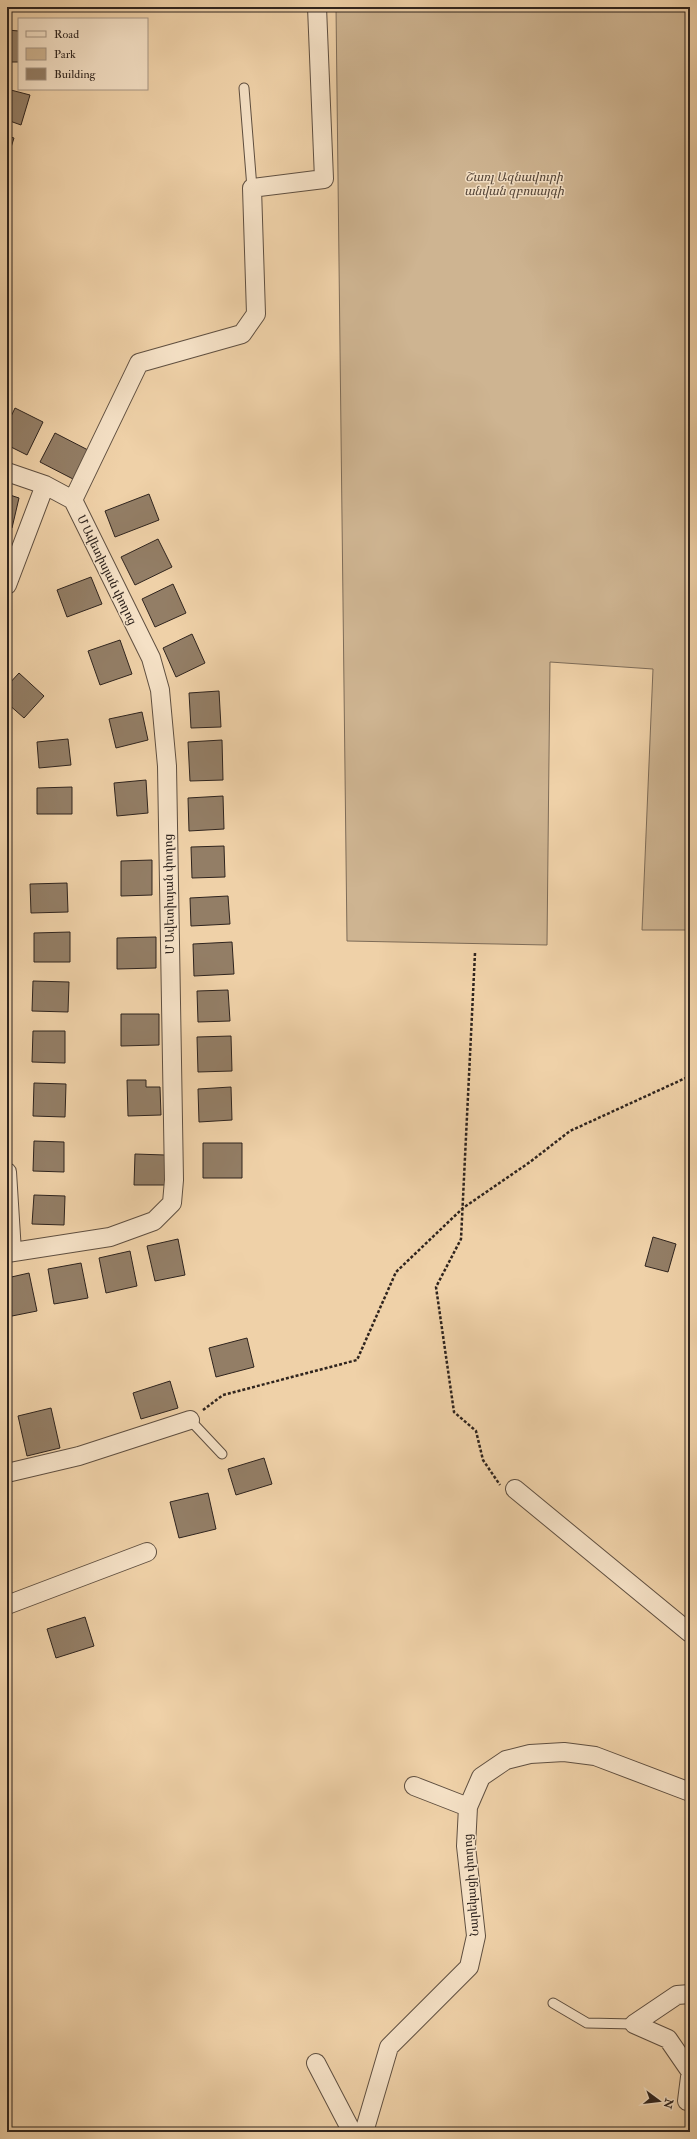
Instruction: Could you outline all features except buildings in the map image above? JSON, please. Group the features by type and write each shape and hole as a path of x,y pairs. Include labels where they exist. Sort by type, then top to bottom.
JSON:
{"street":[{"path":"73,500 139,363 242,334 256,314 252,188 324,179 317,7"},
{"name":"Մ Ավետիսյան փողոց","path":"7,472 45,485 73,500 151,658 160,690 167,766 174,1180 172,1202 154,1221 110,1237 9,1252"},
{"path":"7,585 45,485"},
{"path":"7,1172 9,1252"},
{"path":"7,1474 79,1456 190,1420"},
{"path":"515,1490 690,1633"},
{"path":"7,1605 147,1552"},
{"name":"Նարեկացի փողոց","path":"364,2132 389,2047 469,1967 476,1936 466,1846 468,1807 481,1777 506,1760 530,1754 564,1752 595,1756 690,1792"},
{"path":"414,1786 468,1807"},
{"path":"634,2024 677,1995 690,1994"},
{"path":"634,2024 668,2039 690,2071"},
{"path":"316,2063 352,2132"},
{"path":"687,2101 690,2077"}],"lane":[{"path":"244,88 252,188"},
{"path":"190,1420 222,1454"},
{"path":"553,2003 587,2023 634,2024"}],"path":[{"path":"475,954 461,1239 436,1287 454,1412 476,1431 483,1460 499,1485 515,1490"},
{"path":"190,1420 223,1395 358,1360 396,1272 463,1208 530,1162 570,1131 690,1076"}],"green space":[{"name":"Շառլ Ազնավուրի անվան զբոսայգի","path":"336,7 690,7 690,930 642,930 653,669 550,662 547,945 347,941"}]}
